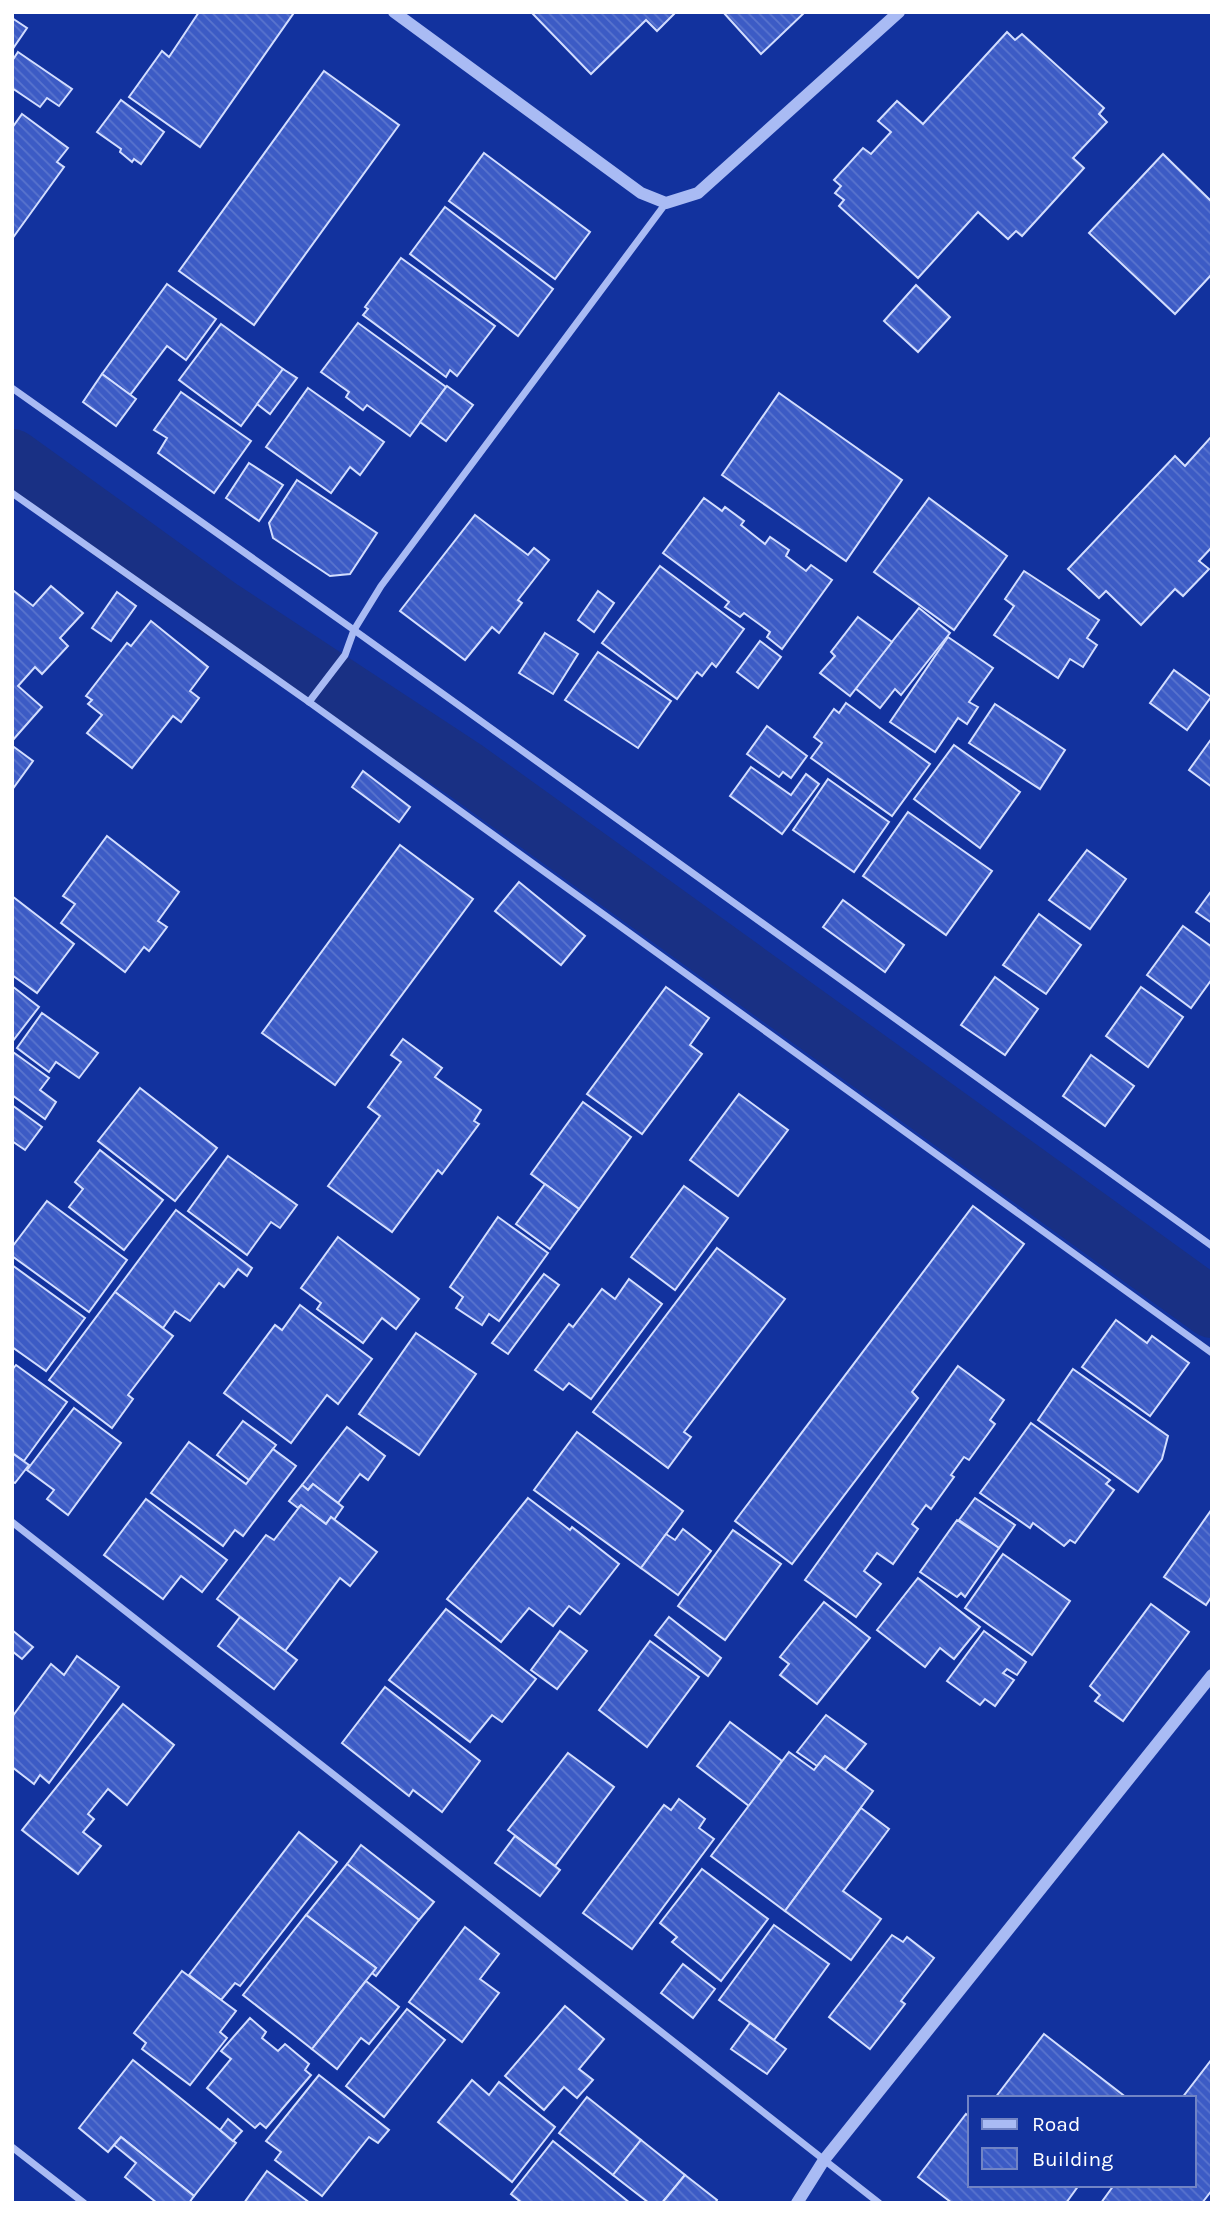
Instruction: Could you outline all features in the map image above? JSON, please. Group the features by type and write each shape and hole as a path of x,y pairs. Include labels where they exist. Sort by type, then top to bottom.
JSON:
{"street":[{"path":"394,12 641,194 666,203"},
{"path":"309,702 345,655 354,630 381,586 666,203 698,192 899,12"},
{"path":"12,388 1212,1246"},
{"path":"12,492 309,702 1212,1353"},
{"path":"12,1522 879,2203"},
{"path":"797,2203 824,2160 1212,1675"},
{"path":"12,2147 84,2203"}],"building":[{"path":"199,12 293,14 200,147 129,97 162,51 169,57"},
{"path":"531,12 676,12 657,31 646,20 591,74"},
{"path":"723,12 805,12 761,54"},
{"path":"12,18 27,28 12,50"},
{"path":"1007,32 1015,40 1022,34 1104,108 1099,114 1107,122 1073,158 1084,168 1022,236 1016,231 1008,239 978,212 918,278 839,206 844,200 835,193 841,186 834,180 863,148 871,154 891,132 878,121 897,101 923,124"},
{"path":"18,52 72,89 59,106 47,98 40,107 12,88 12,61"},
{"path":"324,71 399,125 254,325 179,271"},
{"path":"121,100 164,132 141,164 134,159 132,162 120,152 121,149 97,132"},
{"path":"22,114 68,148 57,162 64,167 12,239 12,128"},
{"path":"484,153 590,232 555,279 449,201"},
{"path":"1163,154 1212,202 1212,274 1175,314 1089,233"},
{"path":"445,207 553,289 518,336 410,254"},
{"path":"401,258 495,326 457,376 450,370 446,377 363,315 368,309 365,307"},
{"path":"167,284 216,319 186,360 167,346 130,395 102,374"},
{"path":"916,285 950,317 918,352 884,321"},
{"path":"358,323 446,387 410,436 367,405 363,410 346,397 349,392 321,372"},
{"path":"221,324 283,369 241,426 179,380"},
{"path":"283,369 297,378 270,414 257,404"},
{"path":"102,374 136,399 116,426 83,402"},
{"path":"447,386 473,405 446,441 420,422"},
{"path":"308,388 384,442 360,475 350,467 331,493 266,447"},
{"path":"181,392 251,441 214,493 158,453 167,438 154,430"},
{"path":"779,393 902,480 846,561 722,475"},
{"path":"1211,437 1212,547 1199,561 1209,569 1183,596 1175,589 1141,625 1106,591 1099,598 1068,569 1175,456 1185,466"},
{"path":"249,463 283,485 259,521 226,498"},
{"path":"297,480 377,533 350,574 330,576 273,538 269,523"},
{"path":"704,498 722,511 725,507 744,521 741,525 765,544 770,537 789,550 786,556 806,571 811,565 832,580 782,649 767,637 770,632 744,613 740,617 725,607 729,602 663,553"},
{"path":"929,498 1007,556 954,630 874,572"},
{"path":"475,515 528,555 534,548 549,560 518,600 522,603 499,633 492,627 465,660 400,611"},
{"path":"660,566 744,629 716,667 712,663 702,676 697,672 677,699 602,643"},
{"path":"1024,571 1099,620 1087,638 1097,645 1083,667 1070,659 1058,678 994,635 1014,606 1005,599"},
{"path":"51,586 83,613 60,638 68,646 42,674 35,667 18,686 42,707 12,741 12,593 14,591 33,606"},
{"path":"598,591 614,603 594,632 578,620"},
{"path":"117,592 136,606 111,641 92,628"},
{"path":"919,608 950,633 901,695 895,689 880,708 855,688"},
{"path":"858,617 892,642 850,696 820,673 835,656 831,652"},
{"path":"151,621 208,667 190,691 199,698 181,722 173,716 132,768 87,733 102,715 88,704 92,700 86,696 127,643 131,646"},
{"path":"545,633 578,654 553,694 519,673"},
{"path":"948,637 993,668 969,702 978,707 967,724 958,718 935,752 890,722"},
{"path":"760,641 781,657 758,688 737,672"},
{"path":"598,652 671,701 638,748 565,700"},
{"path":"1174,670 1211,697 1187,730 1150,703"},
{"path":"846,703 930,764 892,816 811,758 822,743 814,737 834,709 839,713"},
{"path":"995,704 1065,750 1040,789 969,743"},
{"path":"767,726 807,756 791,778 783,772 779,777 747,754"},
{"path":"1212,738 1212,787 1189,770"},
{"path":"954,745 1020,792 980,848 914,799"},
{"path":"14,747 33,761 12,790 12,750"},
{"path":"751,767 791,795 806,774 819,784 782,834 730,796"},
{"path":"363,771 410,807 399,822 352,787"},
{"path":"828,779 889,822 854,872 793,830"},
{"path":"908,812 992,871 946,935 863,876"},
{"path":"107,836 179,892 158,921 167,927 149,951 144,947 125,972 61,923 75,904 63,896"},
{"path":"400,845 473,899 335,1085 262,1033"},
{"path":"1087,850 1126,879 1090,929 1049,900"},
{"path":"519,882 585,936 561,965 495,911"},
{"path":"1212,890 1212,923 1196,912"},
{"path":"12,896 74,944 37,993 12,975"},
{"path":"843,900 904,945 885,972 823,927"},
{"path":"1039,914 1081,945 1046,994 1003,965"},
{"path":"1183,926 1212,947 1212,979 1191,1008 1147,975"},
{"path":"995,977 1038,1009 1005,1055 961,1025"},
{"path":"12,986 39,1007 12,1042"},
{"path":"666,987 709,1018 690,1045 702,1054 642,1134 587,1094"},
{"path":"1141,987 1183,1017 1148,1067 1106,1036"},
{"path":"42,1013 98,1053 79,1078 56,1062 49,1072 17,1048"},
{"path":"403,1039 442,1068 435,1077 481,1110 474,1121 479,1124 442,1174 438,1170 392,1232 328,1186 380,1116 368,1107 401,1062 391,1055"},
{"path":"13,1052 49,1078 40,1090 56,1102 45,1119 12,1095"},
{"path":"1091,1055 1134,1086 1105,1126 1063,1096"},
{"path":"140,1088 217,1148 175,1201 98,1141"},
{"path":"739,1094 788,1130 738,1196 690,1160"},
{"path":"583,1102 631,1137 579,1209 531,1174"},
{"path":"12,1105 42,1127 25,1150 12,1141"},
{"path":"100,1150 163,1200 124,1250 69,1207 83,1189 75,1182"},
{"path":"228,1156 297,1205 280,1228 271,1222 247,1255 188,1211"},
{"path":"545,1184 579,1209 550,1249 516,1224"},
{"path":"684,1186 728,1218 675,1290 631,1257"},
{"path":"47,1201 127,1260 89,1312 12,1256 12,1247"},
{"path":"973,1206 1024,1244 912,1392 918,1398 792,1564 735,1521"},
{"path":"176,1210 252,1268 247,1276 238,1269 224,1287 219,1283 190,1321 175,1311 163,1328 115,1292"},
{"path":"498,1217 548,1253 499,1321 489,1314 482,1325 456,1308 463,1297 450,1287"},
{"path":"338,1237 419,1299 396,1329 382,1318 363,1343 317,1309 321,1303 301,1288"},
{"path":"717,1248 785,1299 684,1432 691,1437 668,1468 593,1412"},
{"path":"12,1265 85,1318 46,1371 12,1347"},
{"path":"544,1274 559,1285 508,1354 492,1343"},
{"path":"629,1279 662,1304 591,1399 569,1383 563,1390 535,1370 569,1324 573,1327 602,1289 615,1299"},
{"path":"115,1292 173,1336 128,1395 133,1399 112,1428 49,1380"},
{"path":"300,1305 372,1359 338,1404 327,1395 291,1443 224,1393 275,1325 282,1330"},
{"path":"1116,1320 1147,1343 1152,1336 1189,1363 1150,1416 1082,1367"},
{"path":"416,1333 476,1374 419,1455 359,1414"},
{"path":"16,1365 67,1402 24,1461 12,1453 12,1370"},
{"path":"958,1366 1004,1400 990,1420 995,1424 969,1460 964,1457 951,1475 954,1477 931,1509 926,1505 912,1524 918,1529 893,1564 877,1553 864,1571 881,1584 856,1617 805,1580"},
{"path":"1073,1369 1168,1436 1162,1459 1138,1492 1038,1420"},
{"path":"74,1408 121,1443 68,1515 47,1499 54,1490 27,1470"},
{"path":"243,1421 276,1445 249,1480 217,1455"},
{"path":"1031,1423 1110,1480 1106,1484 1114,1490 1075,1543 1070,1540 1064,1546 1033,1523 1030,1528 980,1493"},
{"path":"347,1427 385,1456 368,1480 360,1474 338,1503 313,1484 308,1490 302,1485"},
{"path":"577,1432 683,1511 641,1568 534,1490"},
{"path":"189,1442 246,1484 273,1449 296,1466 243,1536 235,1530 223,1546 151,1493"},
{"path":"12,1453 29,1465 15,1483 12,1481"},
{"path":"313,1484 343,1507 334,1520 331,1517 326,1524 301,1505 298,1508 289,1501 302,1485 308,1490"},
{"path":"528,1498 570,1530 572,1527 619,1564 580,1614 569,1606 553,1626 529,1608 501,1642 447,1599"},
{"path":"975,1498 1015,1525 999,1548 959,1520"},
{"path":"146,1499 227,1560 202,1592 181,1576 163,1599 104,1555"},
{"path":"301,1505 326,1524 331,1517 377,1552 350,1586 340,1578 285,1651 217,1599 266,1535 274,1540"},
{"path":"1212,1509 1212,1596 1206,1605 1164,1577"},
{"path":"957,1520 999,1548 965,1597 961,1593 957,1597 920,1572"},
{"path":"683,1529 711,1551 678,1595 641,1568 666,1534 675,1540"},
{"path":"733,1530 781,1564 725,1640 678,1606"},
{"path":"1003,1554 1070,1601 1032,1655 965,1608"},
{"path":"918,1578 980,1627 954,1659 940,1648 925,1667 877,1630"},
{"path":"824,1602 870,1638 817,1704 780,1675 789,1664 780,1657"},
{"path":"1151,1604 1189,1632 1123,1721 1095,1701 1100,1695 1090,1686"},
{"path":"446,1609 536,1679 502,1722 492,1715 470,1742 389,1680"},
{"path":"240,1617 297,1660 274,1689 218,1646"},
{"path":"669,1617 721,1658 708,1676 655,1635"},
{"path":"12,1630 33,1647 22,1659 12,1651"},
{"path":"560,1631 587,1651 557,1689 531,1670"},
{"path":"984,1631 1026,1662 1017,1675 1007,1669 1003,1673 1014,1680 995,1706 985,1699 980,1705 947,1681"},
{"path":"650,1641 699,1677 647,1747 599,1710"},
{"path":"77,1656 119,1687 49,1783 40,1775 34,1784 12,1767 12,1717 51,1664 64,1675"},
{"path":"385,1687 480,1761 442,1812 413,1790 409,1796 342,1743"},
{"path":"123,1704 174,1745 127,1805 108,1789 88,1814 94,1819 83,1832 101,1846 78,1874 22,1830"},
{"path":"826,1715 866,1744 845,1770 825,1756 817,1766 797,1752"},
{"path":"730,1722 782,1761 749,1806 697,1766"},
{"path":"789,1752 814,1770 825,1756 873,1791 785,1911 711,1856"},
{"path":"568,1753 614,1787 555,1866 508,1830"},
{"path":"679,1799 705,1819 699,1828 714,1839 632,1949 583,1913 664,1805 671,1810"},
{"path":"861,1808 889,1829 843,1891 881,1919 851,1960 785,1911"},
{"path":"299,1832 337,1862 240,1986 235,1983 221,2000 189,1975"},
{"path":"515,1836 560,1870 540,1896 495,1863"},
{"path":"361,1845 434,1902 419,1920 347,1864"},
{"path":"347,1864 419,1920 376,1976 372,1973 376,1968 306,1915"},
{"path":"702,1869 768,1919 721,1981 672,1942 677,1937 660,1923"},
{"path":"306,1915 376,1968 312,2049 243,1995"},
{"path":"774,1925 829,1964 774,2040 719,2000"},
{"path":"465,1927 499,1954 480,1979 499,1993 462,2042 409,2002"},
{"path":"892,1935 903,1942 907,1937 934,1958 901,2001 905,2004 870,2049 829,2017"},
{"path":"683,1964 715,1989 693,2018 661,1993"},
{"path":"182,1971 236,2011 220,2032 227,2038 190,2085 142,2049 146,2043 134,2033"},
{"path":"366,1981 399,2007 369,2044 361,2038 337,2069 312,2049"},
{"path":"565,2006 604,2039 579,2069 593,2080 577,2098 564,2087 544,2110 505,2076"},
{"path":"407,2009 445,2040 384,2117 346,2086"},
{"path":"250,2018 266,2032 262,2038 278,2051 285,2044 309,2064 305,2070 311,2075 266,2128 260,2123 255,2128 207,2088 231,2059 221,2051"},
{"path":"750,2023 786,2049 767,2074 731,2049"},
{"path":"1044,2034 1124,2096 997,2096"},
{"path":"1212,2059 1212,2190 1202,2203 1101,2203 1113,2187 1196,2187 1196,2096 1184,2096"},
{"path":"133,2060 236,2143 194,2196 121,2137 108,2152 79,2128"},
{"path":"319,2075 389,2130 378,2143 369,2137 322,2196 275,2160 281,2152 266,2141"},
{"path":"472,2080 489,2095 499,2082 555,2127 512,2182 438,2122"},
{"path":"587,2097 641,2140 613,2175 559,2133"},
{"path":"966,2114 968,2187 1078,2187 1066,2203 952,2203 918,2177"},
{"path":"228,2119 242,2131 233,2141 220,2130"},
{"path":"121,2137 194,2196 189,2203 157,2203 125,2177 136,2163 114,2145"},
{"path":"641,2140 685,2175 662,2203 649,2203 613,2175"},
{"path":"553,2141 630,2203 522,2203 511,2194"},
{"path":"267,2171 310,2203 244,2203"},
{"path":"685,2175 717,2200 715,2203 662,2203"}],"waterway":[{"path":"12,459 220,609 465,770 1212,1308"}]}
